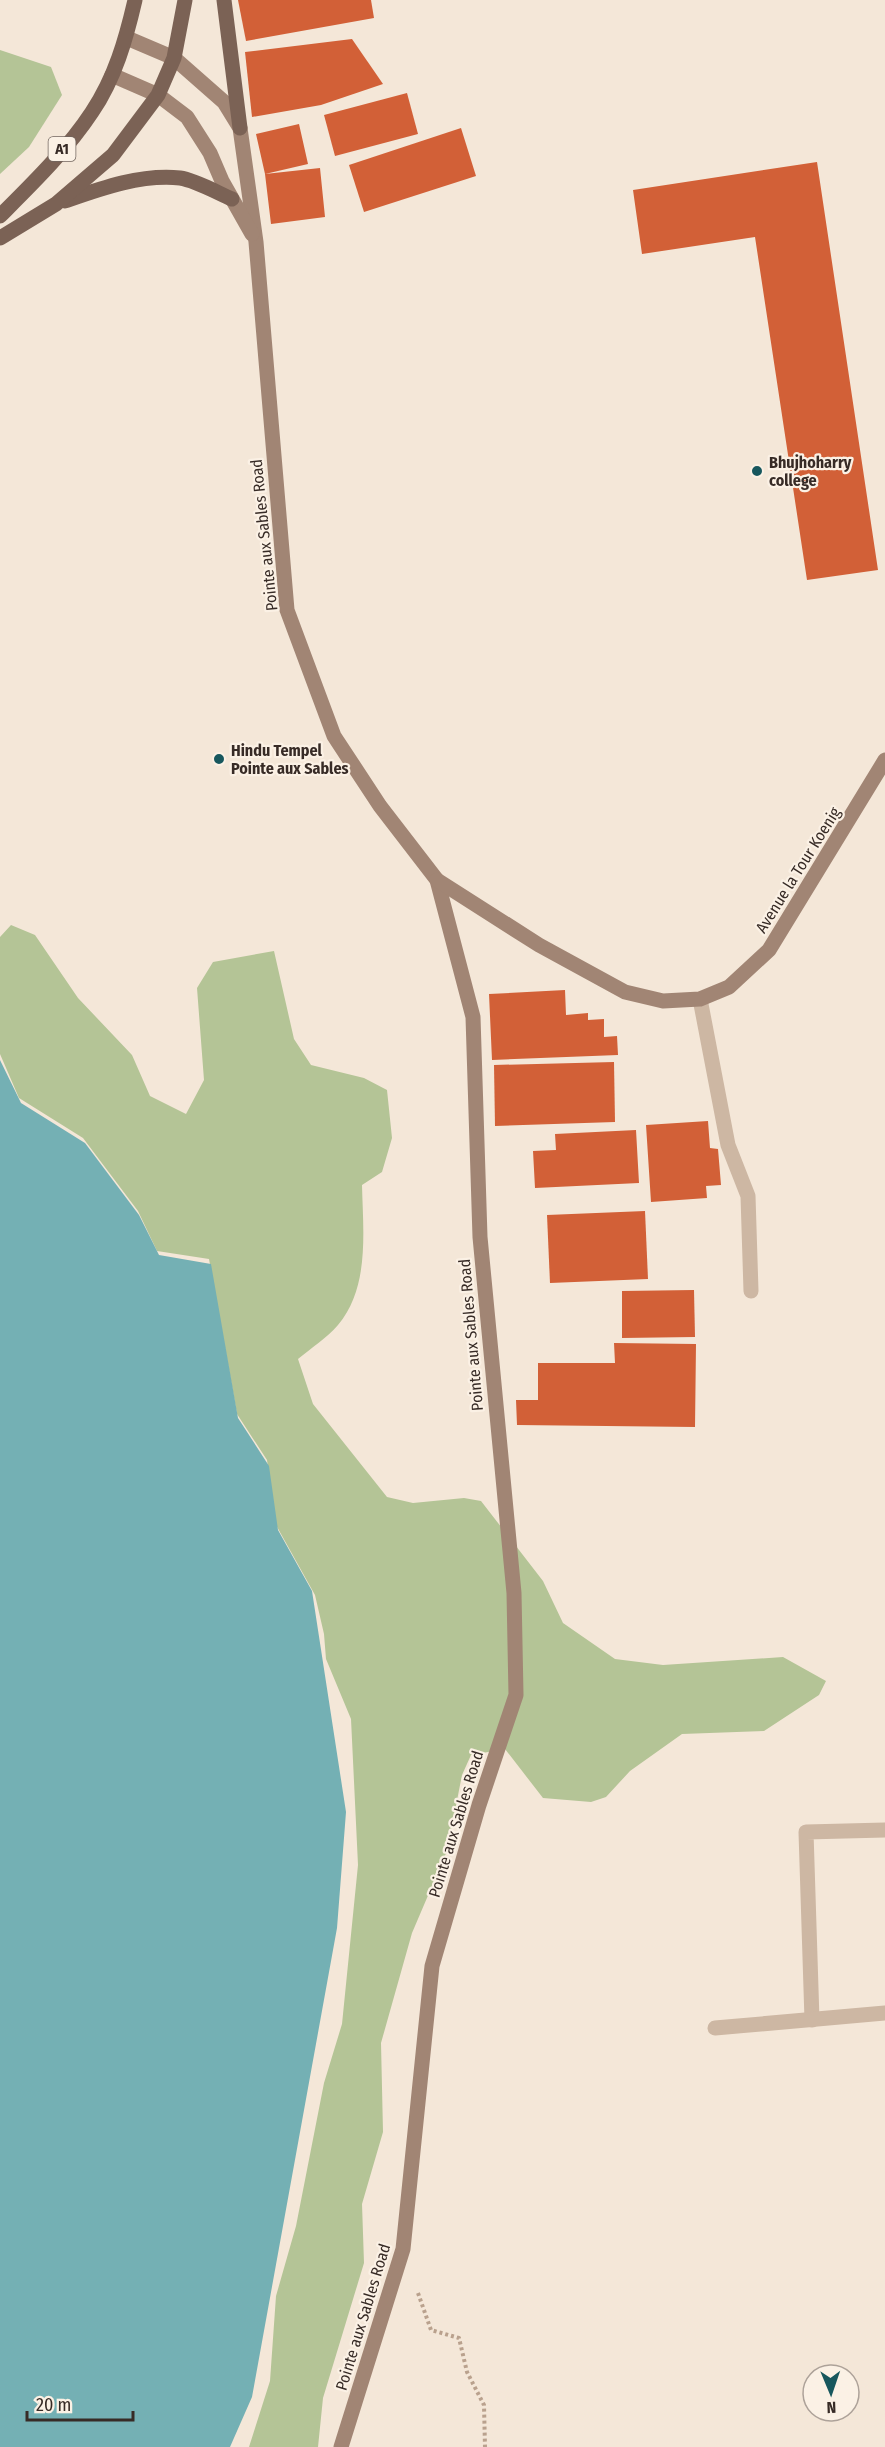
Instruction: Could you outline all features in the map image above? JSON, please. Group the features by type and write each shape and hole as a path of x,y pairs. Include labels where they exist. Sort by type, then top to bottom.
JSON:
{"main road":[{"name":"A1","path":"0,216 77,132 93,111 112,75 127,38 135,0"},
{"name":"A1","path":"0,238 56,204 113,155 158,95 174,58 185,0"},
{"path":"224,0 240,128"},
{"path":"127,38 174,58 224,102 240,128"},
{"path":"112,75 158,95 187,117 210,153 256,242"},
{"name":"Pointe aux Sables Road","path":"240,128 256,242 287,610 334,736 380,806 437,880 472,1017 480,1237 514,1593 516,1695 480,1805 432,1966 403,2249 341,2447"},
{"path":"56,204 102,188 141,179 182,178 232,199"},
{"name":"Avenue la Tour Koenig","path":"437,880 539,945 625,992 663,1001 700,999 729,987 769,950 885,760"}],"street":[{"path":"700,999 728,1145 748,1196 752,1291"},
{"path":"813,2020 806,1832 885,1830"},
{"path":"715,2028 885,2013"}],"path":[{"path":"417,2290 431,2330 459,2338 467,2372 484,2405 485,2447"}],"green space":[{"path":"0,50 51,67 62,95 29,147 0,174"},
{"path":"11,925 35,935 78,998 132,1055 150,1096 186,1114 204,1080 197,988 213,962 274,951 294,1039 311,1065 364,1078 387,1090 392,1138 382,1172 362,1185 362,1258 355,1294 338,1325 298,1359 313,1404 387,1497 413,1503 464,1498 481,1501 543,1581 563,1623 615,1659 663,1665 783,1657 826,1681 819,1695 764,1731 682,1734 630,1771 606,1797 591,1802 543,1798 505,1749 471,1755 462,1775 447,1851 412,1933 381,2043 383,2132 362,2204 364,2263 323,2398 318,2447 249,2447 270,2381 276,2296 296,2226 324,2083 342,2024 358,1865 351,1719 326,1659 324,1634 315,1595 276,1525 267,1460 237,1414 209,1259 157,1251 138,1211 83,1138 19,1098 0,1054 0,937"}],"water":[{"path":"0,1060 21,1103 85,1143 139,1215 159,1255 211,1264 238,1418 269,1466 278,1530 312,1591 346,1812 337,1928 252,2397 230,2447 0,2447"}],"building":[{"path":"238,0 371,0 374,18 246,41"},
{"path":"352,39 383,84 321,105 252,117 245,52"},
{"path":"407,93 418,134 335,156 324,115"},
{"path":"299,124 308,164 265,174 256,134"},
{"path":"461,128 476,176 364,212 349,165"},
{"path":"817,162 878,570 807,580 755,237 642,254 633,190"},
{"path":"320,168 325,217 271,224 265,174"},
{"path":"565,990 566,1015 588,1013 588,1020 604,1019 604,1037 617,1036 618,1055 492,1060 489,994"},
{"path":"614,1062 615,1122 495,1126 494,1065"},
{"path":"708,1121 710,1148 718,1149 721,1185 706,1186 707,1198 651,1202 646,1125"},
{"path":"636,1130 639,1183 535,1188 533,1151 556,1150 555,1134"},
{"path":"645,1211 648,1279 550,1283 547,1215"},
{"path":"694,1290 695,1337 622,1338 622,1291"},
{"path":"614,1343 696,1344 695,1427 517,1425 516,1400 538,1400 538,1363 615,1363"}],"place":[{"name":"Bhujhoharry college","path":"757,471"},
{"name":"Hindu Tempel Pointe aux Sables","path":"219,759"}]}
